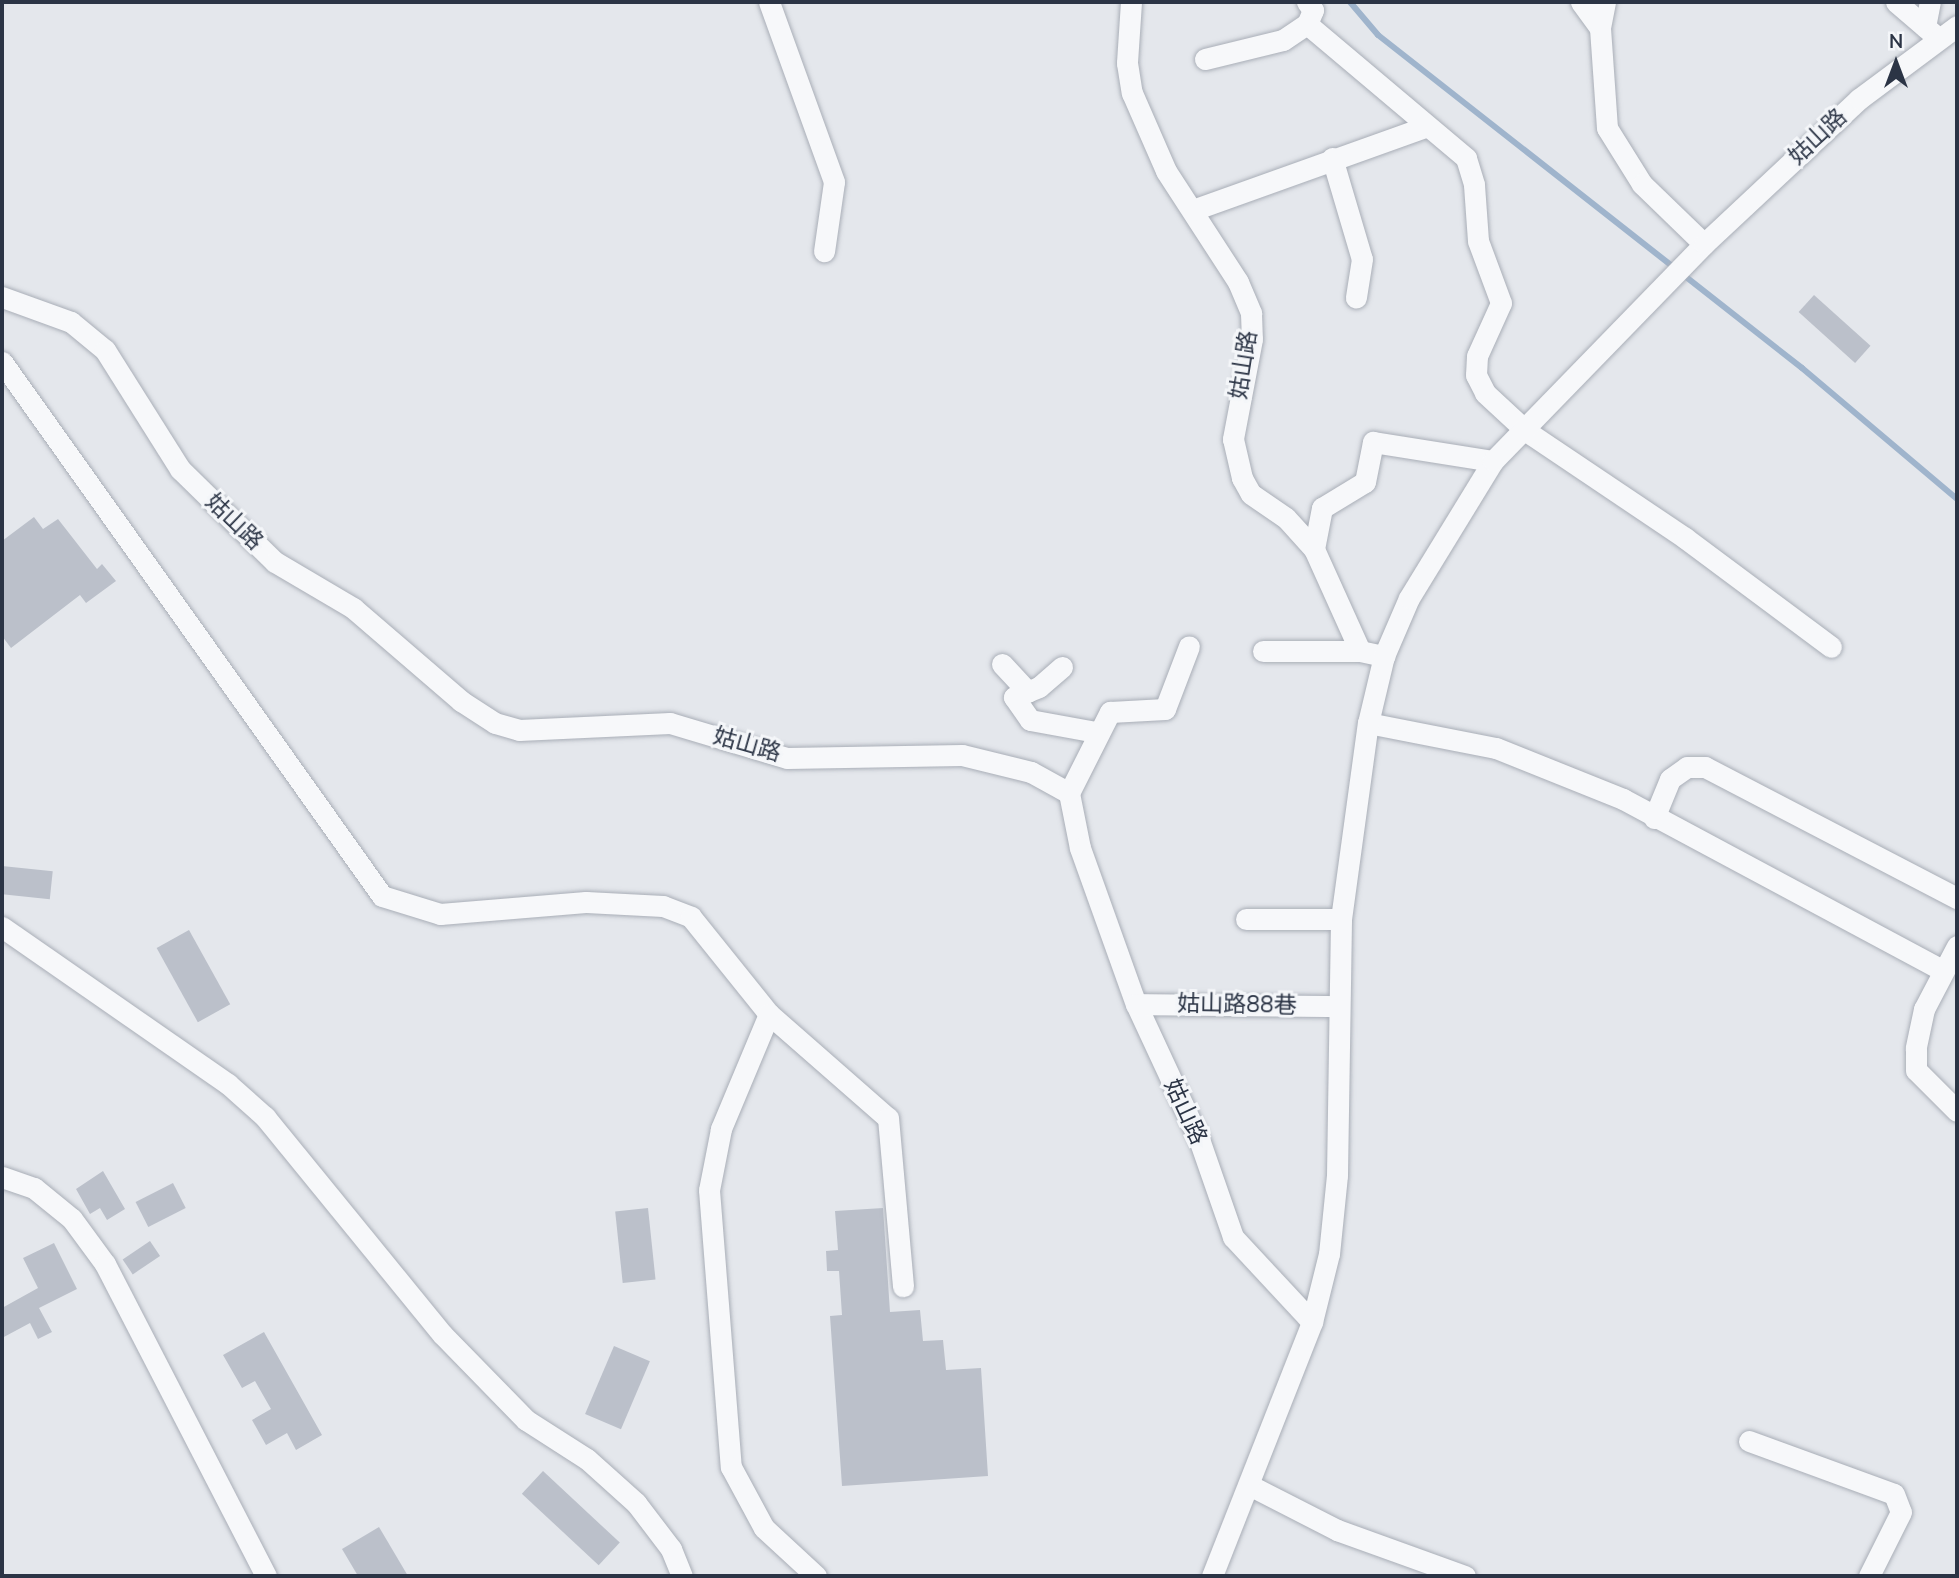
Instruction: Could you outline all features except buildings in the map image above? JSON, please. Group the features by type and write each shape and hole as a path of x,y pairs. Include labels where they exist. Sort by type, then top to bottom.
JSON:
{"street":[{"path":"769,2 834,182 824,251"},
{"name":"姑山路","path":"1131,2 1127,63 1132,93 1166,171 1194,210 1238,282 1251,313 1252,339 1233,439 1237,463 1251,494 1286,518 1314,549 1360,651"},
{"path":"1205,60 1283,40 1307,24 1314,10 1307,2"},
{"path":"1581,2 1600,28"},
{"path":"1605,2 1600,28 1607,128 1642,184 1704,244"},
{"path":"1896,2 1932,33"},
{"path":"1930,2 1932,33"},
{"path":"1307,24 1471,169 1478,241 1501,303 1498,318 1480,343 1476,375 1485,393 1526,431 1685,538 1831,647"},
{"name":"姑山路","path":"1526,431 1704,244 1932,33 1957,26"},
{"path":"1194,210 1332,158 1425,127"},
{"path":"1332,158 1362,258 1356,298"},
{"name":"姑山路","path":"2,297 72,322 105,350 180,469 275,562 354,608 461,701 495,723 519,730 670,723 787,758 962,754 1031,772 1069,793 1080,848 1136,1004 1200,1142 1233,1237 1312,1322"},
{"path":"2,362 382,896 440,914 586,902 663,906 691,917 769,1014 888,1118 902,1286"},
{"path":"1212,1576 1251,1486 1312,1322 1329,1254 1338,1174 1342,919 1368,723 1384,656 1409,598 1493,461 1526,431"},
{"path":"1314,549 1322,508 1365,482 1373,442 1493,461"},
{"path":"1069,793 1096,732 1110,712 1165,709 1188,646"},
{"path":"1263,651 1360,651 1384,656"},
{"path":"1002,664 1028,692"},
{"path":"1062,667 1028,692 1014,697 1030,720 1096,732"},
{"path":"1368,723 1496,748 1623,799 1942,970"},
{"path":"1654,818 1670,779 1686,767 1705,767 1957,898"},
{"path":"1246,919 1342,919"},
{"path":"2,927 228,1084 265,1117 442,1334 494,1388 636,1503 671,1549 682,1576"},
{"path":"1957,946 1942,970 1924,1009 1916,1070 1957,1111"},
{"name":"姑山路88巷","path":"1136,1004 1339,1006"},
{"path":"769,1014 721,1129 709,1190 731,1467 764,1528 816,1576"},
{"path":"2,1177 34,1188 72,1219 105,1264 266,1576"},
{"path":"1749,1441 1894,1494 1901,1512 1869,1576"},
{"path":"1251,1486 1337,1530 1465,1576"}],"waterway":[{"path":"1350,2 1378,35 1802,368 1957,499"}]}
